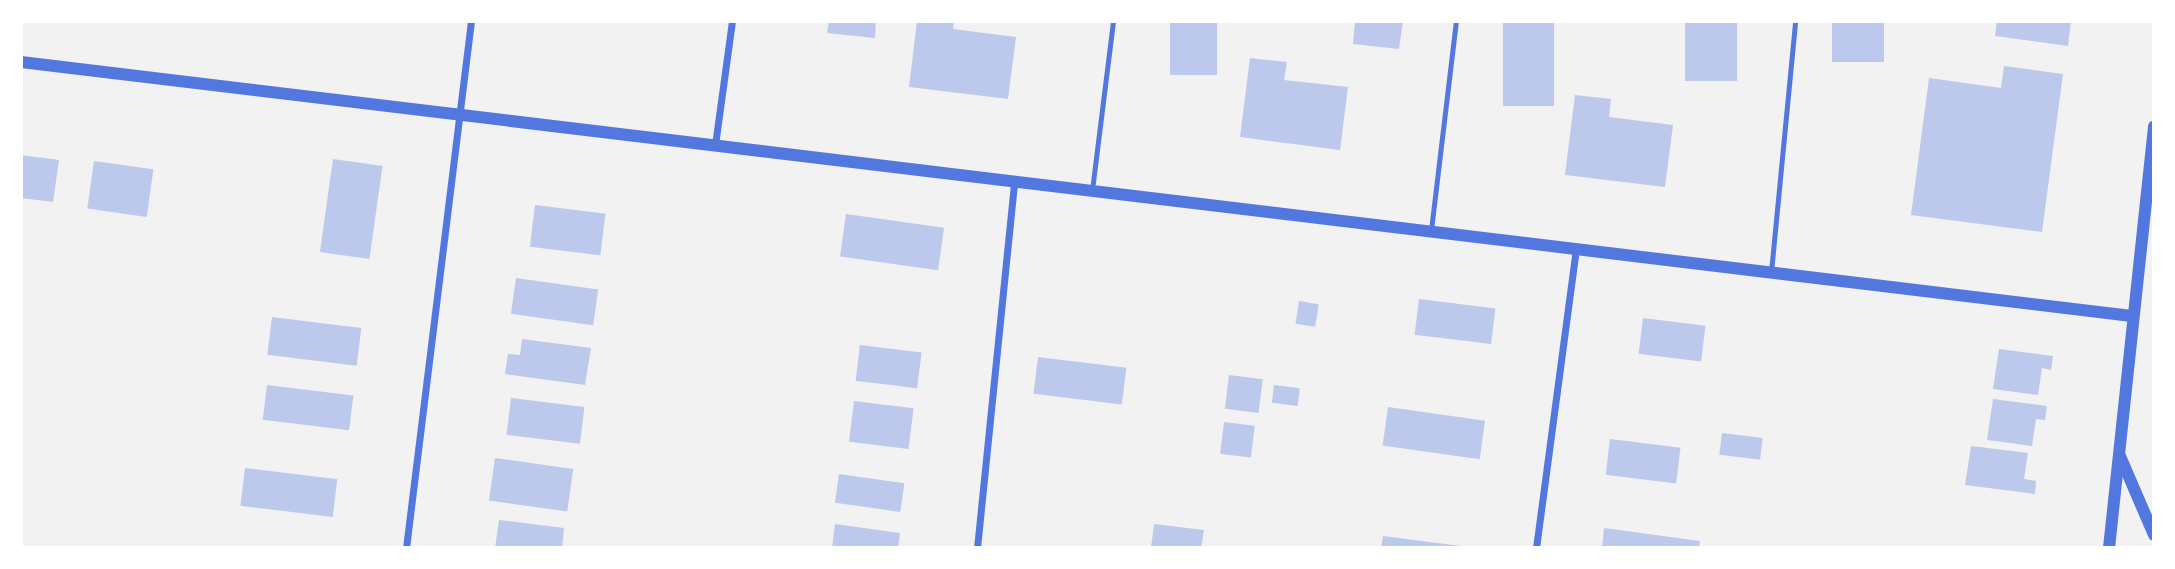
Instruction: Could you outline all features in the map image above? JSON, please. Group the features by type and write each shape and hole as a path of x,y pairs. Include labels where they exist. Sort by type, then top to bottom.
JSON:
{"street":[{"path":"406,548 471,21"},
{"path":"715,145 732,21"},
{"path":"21,62 2132,316"},
{"path":"2109,548 2154,126"},
{"path":"977,548 1014,181"},
{"path":"1536,548 1576,248"},
{"path":"2119,453 2154,535"}],"lane":[{"path":"1092,190 1114,21"},
{"path":"1431,231 1456,21"},
{"path":"1771,272 1796,21"}],"building":[{"path":"829,21 876,21 875,38 827,33"},
{"path":"917,21 954,21 953,29 1016,37 1008,99 909,87"},
{"path":"1170,21 1217,21 1217,75 1170,75"},
{"path":"1355,21 1403,21 1399,49 1353,44"},
{"path":"1503,21 1554,21 1554,106 1503,106"},
{"path":"1685,21 1737,21 1737,81 1685,81"},
{"path":"1832,21 1884,21 1884,62 1832,62"},
{"path":"1997,21 2071,21 2068,46 1995,36"},
{"path":"1250,58 1287,62 1284,80 1348,87 1340,150 1240,137"},
{"path":"2004,66 2063,74 2042,232 1911,215 1929,78 2001,88"},
{"path":"1575,95 1611,99 1609,117 1673,125 1665,187 1565,175"},
{"path":"21,155 59,160 53,202 21,198"},
{"path":"333,159 383,166 369,259 320,252"},
{"path":"94,161 153,169 147,217 87,209"},
{"path":"535,205 605,214 600,255 530,247"},
{"path":"846,214 944,228 938,270 840,257"},
{"path":"516,278 598,290 593,325 511,314"},
{"path":"1419,299 1495,308 1491,344 1415,335"},
{"path":"1299,301 1319,304 1315,327 1295,324"},
{"path":"272,317 361,328 357,366 267,355"},
{"path":"1643,318 1706,326 1701,361 1639,354"},
{"path":"522,339 591,348 585,385 505,374 508,354 520,355"},
{"path":"860,345 922,353 917,388 856,381"},
{"path":"1999,349 2053,356 2051,370 2042,368 2038,395 1993,389"},
{"path":"1038,357 1126,368 1122,405 1033,394"},
{"path":"1229,375 1263,379 1259,413 1225,409"},
{"path":"267,385 353,396 349,430 263,420"},
{"path":"1274,385 1300,388 1298,406 1272,403"},
{"path":"511,398 584,407 580,444 506,435"},
{"path":"1993,399 2047,406 2045,420 2036,419 2032,446 1987,440"},
{"path":"854,401 914,408 909,449 849,442"},
{"path":"1388,407 1485,421 1480,459 1383,446"},
{"path":"1224,422 1255,426 1251,458 1220,454"},
{"path":"1722,433 1763,438 1760,460 1719,455"},
{"path":"1610,439 1680,448 1676,483 1606,475"},
{"path":"1971,446 2028,453 2024,479 2036,481 2035,494 1965,485"},
{"path":"495,458 573,469 567,512 489,501"},
{"path":"245,468 337,479 333,517 240,506"},
{"path":"839,474 904,483 900,512 835,503"},
{"path":"499,520 564,528 562,548 495,548"},
{"path":"835,524 900,533 898,548 832,548"},
{"path":"1154,524 1204,530 1201,548 1151,548"},
{"path":"1604,528 1700,541 1699,548 1602,548"},
{"path":"1383,536 1461,546 1461,548 1381,548"}]}
